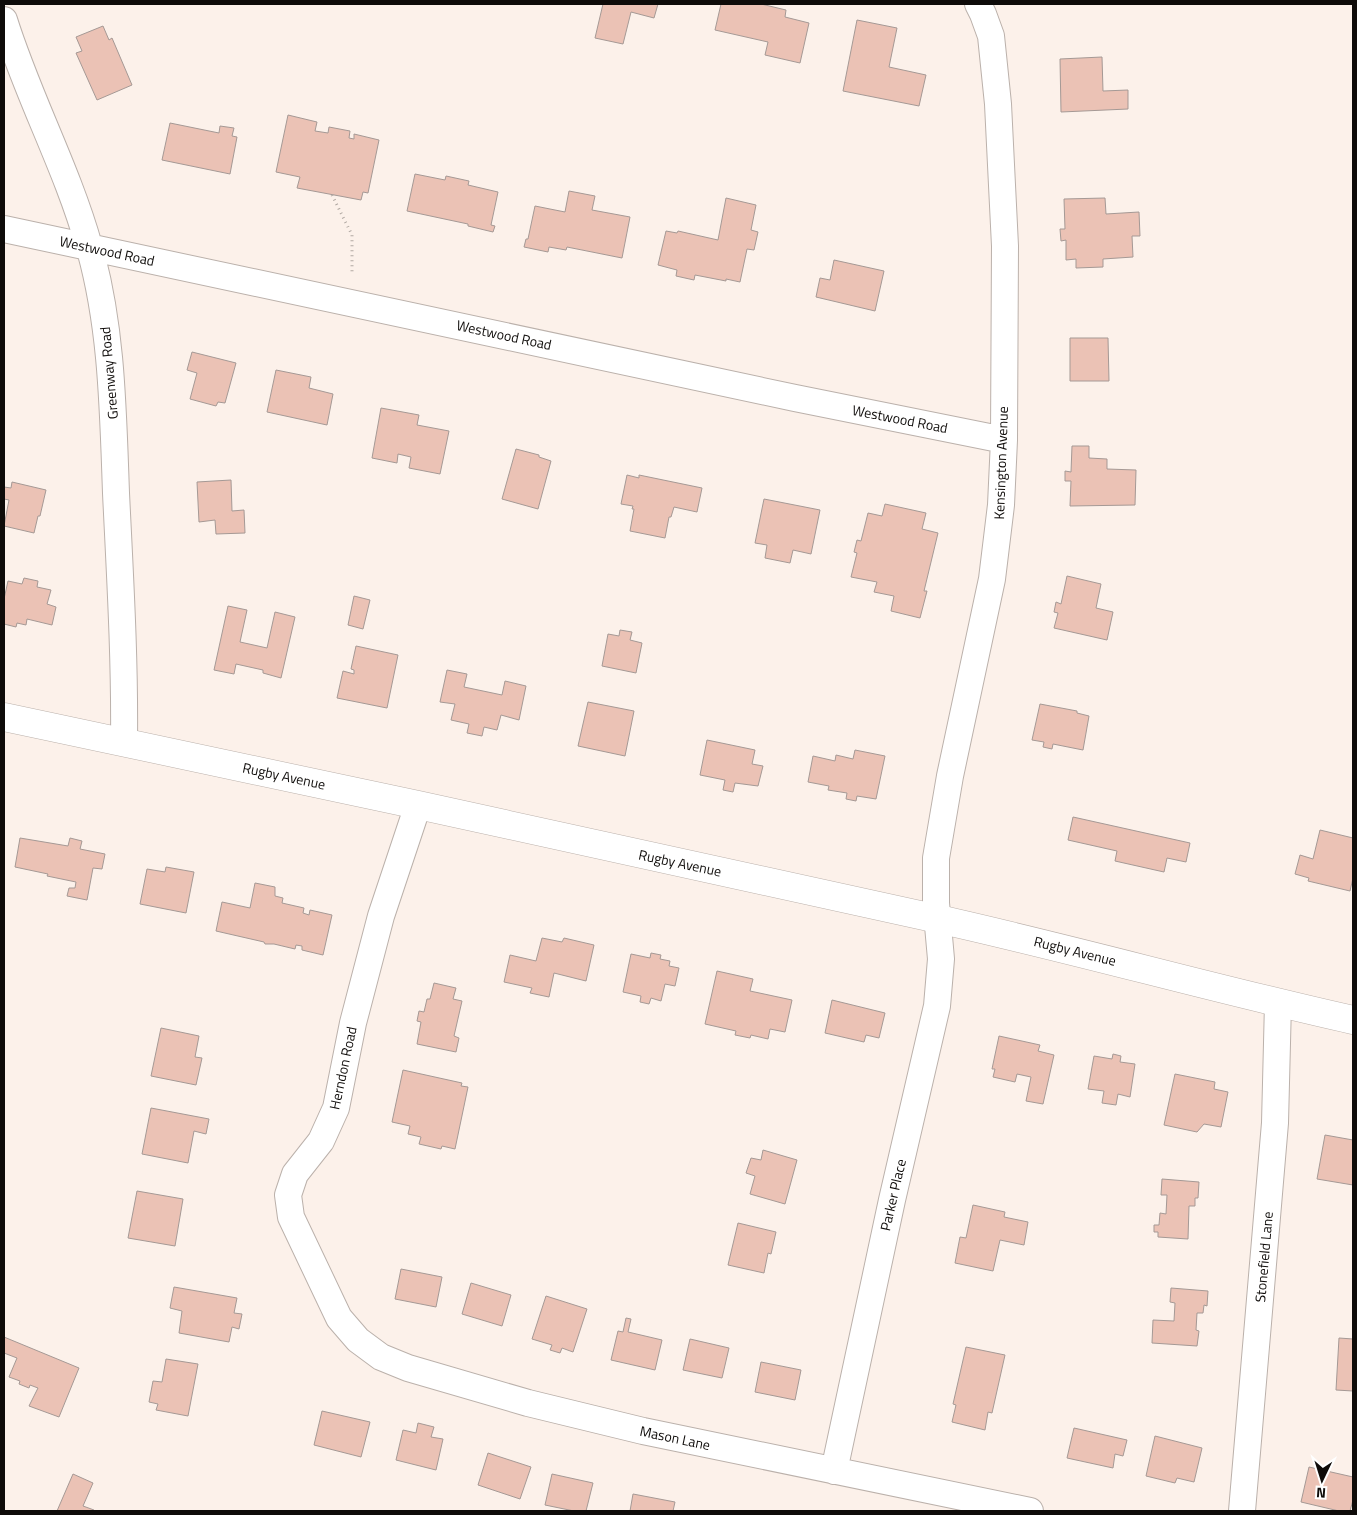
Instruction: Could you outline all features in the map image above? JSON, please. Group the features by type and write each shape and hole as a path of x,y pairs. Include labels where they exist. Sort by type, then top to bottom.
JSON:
{"street":[{"name":"Kensington Avenue","path":"938,919 936,858 950,776 992,578 1001,505 1004,440 1004,246 998,104 991,36 984,14 978,4"},
{"name":"Greenway Road","path":"4,20 19,64 68,182 90,247 104,311 111,378 124,684 124,742"},
{"name":"Westwood Road","path":"4,229 785,396 1004,440"},
{"name":"Rugby Avenue","path":"4,716 938,919 1353,1020"},
{"name":"Herndon Road","path":"339,1318 290,1217 288,1195 295,1174 321,1141 336,1108 353,1023 381,916 418,805"},
{"name":"Parker Place","path":"834,1471 892,1200 937,1006 941,959 938,919"},
{"name":"Stonefield Lane","path":"1242,1511 1275,1122 1278,1003"},
{"name":"Mason Lane","path":"339,1318 358,1340 381,1357 408,1368 528,1403 624,1426 1030,1511"}],"path":[{"path":"332,195 352,235 352,273"}],"building":[{"path":"603,4 658,4 654,18 631,12 623,44 595,38"},
{"path":"721,4 761,4 786,10 785,17 809,23 800,63 765,55 768,42 715,30"},
{"path":"857,20 897,28 889,67 926,75 919,106 843,91"},
{"path":"103,26 109,40 112,38 132,85 97,100 76,53 82,51 76,37"},
{"path":"1102,57 1103,91 1128,90 1128,109 1061,112 1060,59"},
{"path":"288,115 317,122 315,131 328,133 329,127 350,131 349,138 354,139 354,134 379,140 368,193 363,192 361,200 297,188 300,177 276,172"},
{"path":"170,123 219,133 220,126 234,128 232,136 237,137 230,174 162,160"},
{"path":"415,174 445,180 446,176 469,181 468,185 498,192 491,225 495,226 493,232 468,226 468,224 407,211"},
{"path":"569,191 595,196 592,210 630,217 622,258 567,247 566,250 549,247 548,252 524,247 526,239 528,239 535,206 565,212"},
{"path":"726,198 756,205 751,230 758,232 754,250 747,249 740,282 695,275 694,280 676,276 677,270 658,265 666,231 677,233 678,231 718,240"},
{"path":"1105,198 1106,214 1139,212 1140,236 1132,236 1133,257 1103,259 1103,267 1076,268 1076,259 1066,260 1066,240 1061,241 1060,229 1065,229 1064,199"},
{"path":"834,260 884,271 875,311 816,297 820,278 830,280"},
{"path":"1070,338 1108,338 1109,381 1070,381"},
{"path":"192,352 236,363 225,403 218,402 216,406 190,399 197,373 187,370"},
{"path":"276,370 311,377 309,388 333,394 327,425 267,412"},
{"path":"381,408 419,415 417,425 449,431 440,474 409,468 411,457 398,454 397,463 372,458"},
{"path":"1072,446 1089,446 1089,458 1107,459 1107,469 1136,470 1135,505 1070,506 1071,481 1065,481 1065,471 1071,472"},
{"path":"516,449 539,455 539,457 551,461 538,509 502,499"},
{"path":"627,475 639,478 639,475 702,488 697,512 674,507 671,517 669,517 665,538 630,531 633,506 621,504"},
{"path":"231,480 232,511 244,510 245,533 216,534 215,520 199,522 197,482"},
{"path":"12,482 46,490 34,533 4,526 9,500 4,499 4,487 11,488"},
{"path":"764,499 820,510 811,554 793,550 790,563 765,558 767,545 755,543"},
{"path":"885,504 926,513 922,529 938,533 924,591 927,591 920,618 891,611 894,596 874,592 877,582 851,577 857,553 854,552 857,540 861,541 868,513 882,516"},
{"path":"1067,576 1101,584 1096,608 1113,612 1107,640 1054,628 1058,613 1054,612 1056,602 1061,604"},
{"path":"24,578 38,581 37,587 51,590 47,604 56,607 52,625 27,619 26,625 17,623 16,627 4,624 4,599 8,581 22,584"},
{"path":"354,596 370,600 363,629 348,625"},
{"path":"228,606 247,610 240,642 267,648 275,612 295,617 281,678 263,673 263,670 236,664 234,674 214,670"},
{"path":"620,630 632,632 630,640 642,643 636,673 602,666 608,634 619,636"},
{"path":"356,646 398,655 387,708 337,698 343,671 354,674 354,670 351,669"},
{"path":"447,670 467,674 464,687 502,695 505,681 526,686 519,720 501,715 497,730 484,727 482,736 467,733 469,724 451,720 455,704 440,702"},
{"path":"588,702 634,711 625,756 578,746"},
{"path":"1040,704 1077,711 1077,713 1089,716 1083,750 1053,744 1052,749 1043,747 1044,742 1032,740"},
{"path":"707,740 755,750 752,764 763,766 758,786 735,783 733,792 723,790 725,780 700,775"},
{"path":"855,750 885,756 876,799 857,796 856,801 846,799 847,793 828,790 829,786 808,782 813,756 835,761 836,755 853,759"},
{"path":"1073,817 1190,843 1186,862 1167,858 1164,872 1115,861 1117,851 1068,840"},
{"path":"1320,830 1353,838 1353,878 1350,891 1308,881 1309,878 1295,874 1300,855 1313,859"},
{"path":"20,838 68,846 70,838 82,841 80,849 105,854 102,869 93,868 87,900 67,896 69,888 75,888 76,882 15,867"},
{"path":"166,867 194,872 186,913 140,904 147,869 165,872"},
{"path":"255,883 275,887 275,896 283,898 282,903 304,908 303,913 309,915 310,910 332,915 323,955 302,950 302,946 296,945 295,949 265,944 264,942 216,931 222,902 250,908"},
{"path":"542,938 562,942 564,938 594,945 586,981 554,973 549,997 530,993 532,988 504,982 510,955 536,961"},
{"path":"651,953 661,955 660,959 670,961 669,966 679,968 675,986 665,984 661,1001 651,998 649,1004 640,1002 641,996 623,992 631,954 650,958"},
{"path":"717,971 753,979 750,991 792,1000 785,1032 770,1029 768,1039 751,1035 750,1038 735,1035 736,1031 705,1024"},
{"path":"434,983 456,988 453,999 462,1001 454,1036 459,1038 456,1052 417,1044 421,1022 417,1021 419,1011 424,1012"},
{"path":"832,1000 885,1013 879,1038 866,1035 864,1042 825,1033"},
{"path":"161,1028 199,1036 195,1057 202,1058 196,1085 151,1076"},
{"path":"999,1036 1040,1045 1038,1051 1054,1055 1043,1104 1026,1101 1031,1077 1017,1074 1015,1082 993,1077 995,1069 992,1069"},
{"path":"1113,1054 1121,1056 1120,1062 1135,1064 1130,1097 1118,1094 1116,1105 1102,1103 1104,1091 1088,1089 1094,1056 1112,1059"},
{"path":"403,1070 462,1083 461,1086 468,1087 455,1149 442,1146 441,1149 419,1144 421,1137 408,1134 410,1126 392,1122"},
{"path":"1175,1074 1215,1082 1214,1089 1228,1092 1221,1127 1204,1124 1197,1132 1164,1125"},
{"path":"151,1108 209,1119 206,1134 194,1131 188,1163 142,1154"},
{"path":"1325,1135 1353,1140 1353,1185 1317,1179"},
{"path":"763,1150 797,1160 785,1204 750,1194 755,1176 746,1173 751,1158 761,1160"},
{"path":"1162,1179 1199,1182 1198,1198 1195,1198 1195,1206 1189,1206 1188,1239 1158,1237 1158,1232 1154,1232 1154,1225 1159,1225 1160,1213 1166,1214 1167,1195 1161,1195"},
{"path":"137,1191 183,1199 175,1246 128,1238"},
{"path":"973,1205 1005,1212 1004,1217 1028,1222 1024,1245 1000,1240 993,1271 955,1263 960,1237 966,1238"},
{"path":"738,1223 776,1232 771,1254 768,1253 764,1273 728,1265"},
{"path":"401,1269 442,1277 436,1307 395,1299"},
{"path":"471,1283 511,1295 502,1326 462,1314"},
{"path":"174,1287 237,1298 234,1313 242,1314 239,1329 232,1327 229,1342 179,1333 182,1311 170,1308"},
{"path":"1171,1288 1208,1291 1207,1306 1204,1305 1203,1313 1197,1313 1196,1330 1199,1331 1197,1346 1152,1343 1153,1320 1174,1321 1175,1303 1170,1302"},
{"path":"546,1296 587,1309 573,1352 562,1348 560,1353 550,1350 552,1345 532,1339"},
{"path":"626,1318 631,1319 628,1332 662,1340 655,1370 611,1360 618,1331 623,1332"},
{"path":"4,1337 79,1368 59,1417 29,1406 38,1388 30,1385 29,1388 19,1384 20,1381 9,1377 17,1358 4,1353"},
{"path":"1339,1338 1353,1339 1353,1391 1336,1390"},
{"path":"690,1339 729,1348 722,1378 683,1370"},
{"path":"966,1347 1005,1355 992,1413 988,1412 985,1430 952,1422 956,1405 953,1404"},
{"path":"166,1359 198,1364 188,1416 156,1410 158,1404 149,1402 153,1381 162,1382"},
{"path":"761,1362 801,1370 795,1400 755,1392"},
{"path":"322,1411 370,1422 361,1457 314,1445"},
{"path":"418,1423 434,1427 431,1437 443,1439 436,1470 396,1460 403,1430 416,1433"},
{"path":"1074,1428 1127,1440 1123,1456 1115,1454 1113,1468 1067,1458"},
{"path":"1155,1436 1202,1448 1194,1482 1177,1478 1175,1483 1146,1476"},
{"path":"488,1453 531,1467 520,1499 478,1485"},
{"path":"1309,1467 1353,1477 1353,1500 1350,1511 1339,1511 1301,1502"},
{"path":"73,1474 93,1483 83,1506 94,1511 57,1511"},
{"path":"552,1474 593,1483 586,1511 574,1511 545,1505"},
{"path":"633,1494 675,1502 673,1511 630,1511"}]}
